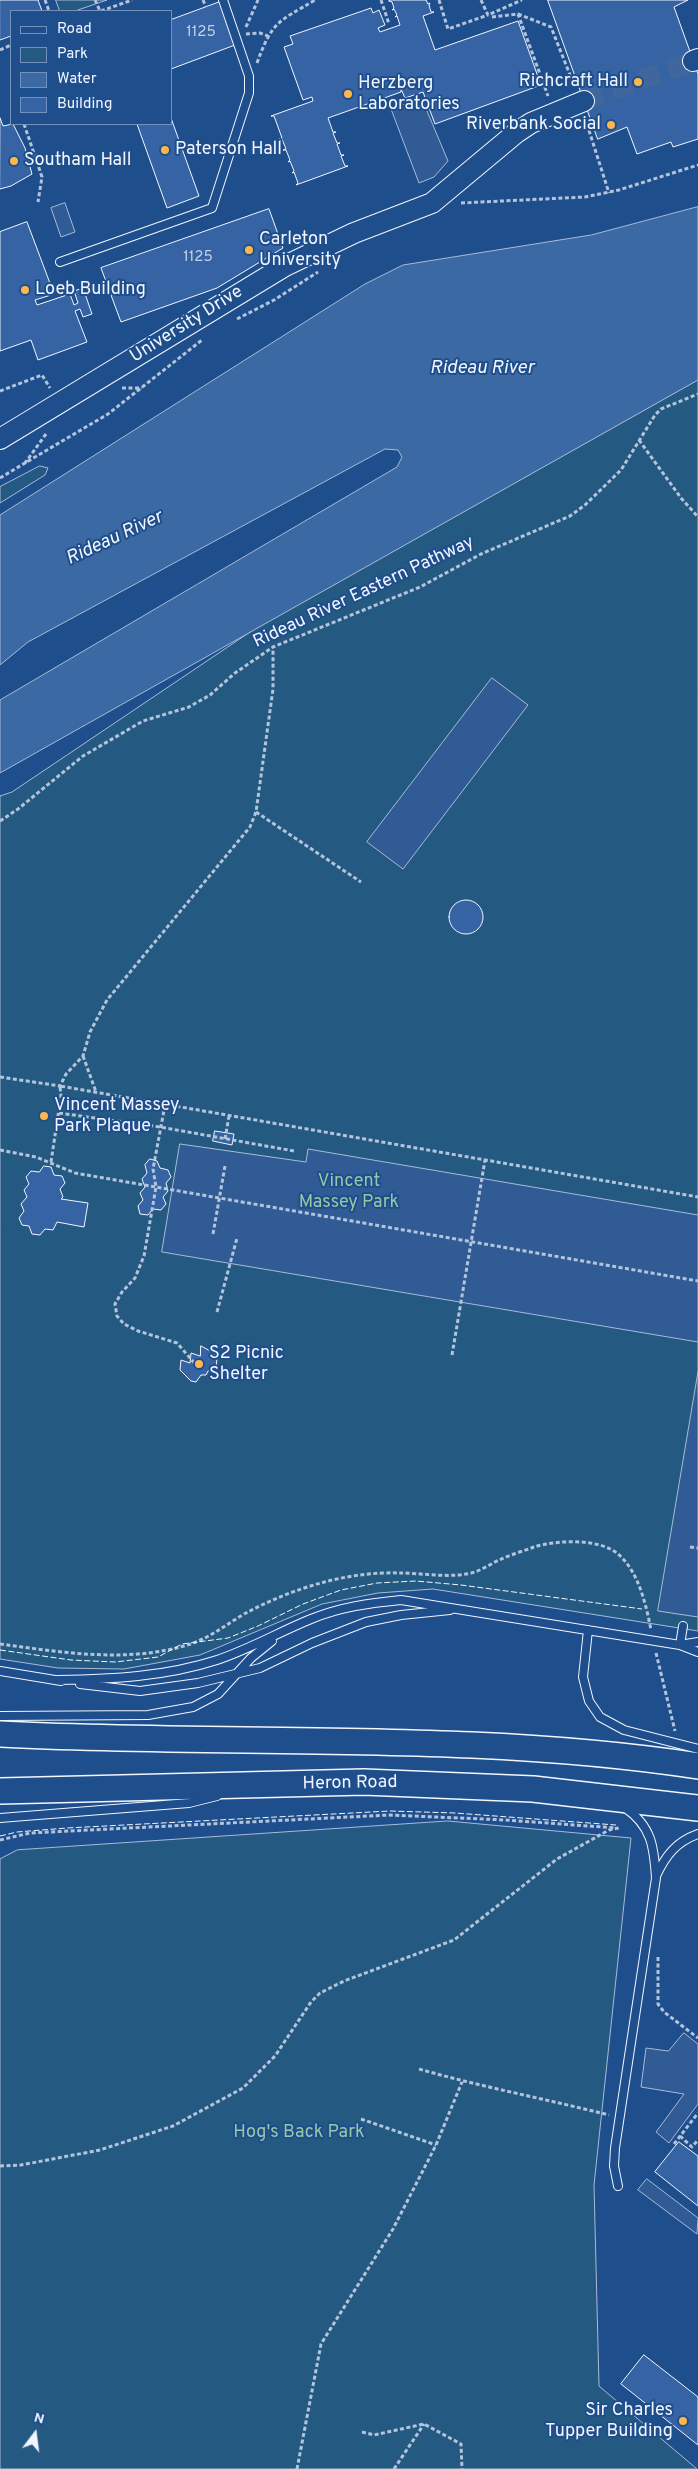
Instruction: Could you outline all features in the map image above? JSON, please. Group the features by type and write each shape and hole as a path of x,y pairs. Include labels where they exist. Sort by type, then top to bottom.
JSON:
{"main road":[{"path":"0,1734 83,1738 486,1745 641,1758 698,1766"},
{"name":"Heron Road","path":"0,1791 259,1787 364,1782 533,1789 607,1796 698,1808"}],"street":[{"name":"University Drive","path":"0,439 286,266 354,233 432,203 516,132 531,123 581,101"}],"lane":[{"path":"60,262 209,211 212,208 249,93 247,70 223,0"},
{"path":"58,1680 132,1678 188,1669 243,1650 325,1614 377,1602 411,1601 472,1610 680,1645 698,1652"},
{"path":"0,1671 140,1691 175,1687 237,1675 366,1622 420,1612 472,1610"},
{"path":"680,1645 683,1626"},
{"path":"588,1630 583,1677 589,1701 600,1717 624,1730 698,1749"},
{"path":"0,1716 148,1715 193,1707 218,1694 251,1658 281,1633"},
{"path":"680,1645 698,1642"},
{"path":"0,1818 188,1803 259,1787"},
{"path":"607,1796 632,1812 644,1826 652,1841 656,1878 614,2166 618,2186"},
{"path":"656,1878 666,1856 674,1847 698,1834"}],"path":[{"path":"103,10 132,0"},
{"path":"203,0 206,7"},
{"path":"258,0 246,25 246,34 260,33 268,36"},
{"path":"247,70 256,66 268,36 283,18 315,0"},
{"path":"381,0 389,24"},
{"path":"439,0 448,29 490,16 522,0"},
{"path":"481,0 490,16"},
{"path":"490,16 518,14 551,27 581,101 609,193"},
{"path":"518,14 549,99"},
{"path":"24,125 42,177 38,202"},
{"path":"458,204 490,200 542,200 609,193 698,166"},
{"path":"231,322 274,300 323,270"},
{"path":"0,478 96,421 142,388 207,336"},
{"path":"0,391 42,375 54,395"},
{"path":"118,388 142,388"},
{"name":"Rideau River Eastern Pathway","path":"0,821 83,756 143,721 189,707 210,695 235,674 273,648 420,587 481,554 570,516 585,505 621,470 648,423 661,409 698,394"},
{"path":"26,463 49,430"},
{"path":"639,440 681,498 698,517"},
{"path":"51,1162 59,1113 60,1086 66,1074 83,1056 90,1032 107,1000 250,826 256,812 273,689 273,648"},
{"path":"256,812 361,882"},
{"path":"83,1056 96,1093"},
{"path":"0,1076 698,1197"},
{"path":"165,1105 153,1169 156,1187 144,1256 135,1278 122,1292 115,1304 118,1316 124,1324 138,1331 178,1343 197,1366"},
{"path":"59,1113 160,1127 294,1151"},
{"path":"225,1139 229,1116"},
{"path":"0,1150 36,1157 75,1173 698,1281"},
{"path":"452,1355 485,1160"},
{"path":"214,1234 225,1166"},
{"path":"217,1312 237,1238"},
{"path":"690,1547 698,1548"},
{"path":"654,1641 674,1731"},
{"path":"0,1840 30,1833 389,1815 514,1820 619,1828 609,1830 557,1858 454,1940 344,1981 320,1993 311,2002 275,2056 243,2088 173,2126 110,2147 21,2164 0,2166"},
{"path":"658,1955 658,2004 664,2012 698,2038"},
{"path":"419,2069 462,2082 547,2099 620,2118"},
{"path":"297,2469 321,2344 392,2229 436,2146 462,2082"},
{"path":"674,2144 698,2112"},
{"path":"361,2119 436,2146"},
{"path":"680,2136 692,2147 698,2140"},
{"path":"394,2469 424,2424"},
{"path":"362,2432 374,2435 424,2424 461,2444 462,2469"}],"green space":[{"path":"56,0 107,0 78,10 60,10"},
{"name":"Vincent Massey Park","path":"698,380 698,1631 433,1589 378,1593 322,1604 200,1655 124,1669 58,1668 0,1659 0,796 12,792 259,626"},
{"path":"40,466 48,468 45,475 0,503 0,487"},
{"name":"Hog's Back Park","path":"448,1821 631,1838 594,2185 599,2386 697,2469 0,2469 0,1859 17,1850"}],"shaded area":[{"path":"422,99 448,161 434,177 419,183 391,109"},
{"path":"65,203 75,232 61,237 51,208"},
{"path":"492,678 528,705 403,869 367,842"},
{"path":"180,1144 306,1162 308,1149 698,1215 698,1342 162,1252"},
{"path":"698,1372 698,1617 658,1611"},
{"path":"684,2033 698,2044 698,2104 669,2143 656,2132 684,2094 641,2087 646,2048 668,2051"},
{"path":"647,2179 698,2218 697,2234 638,2190"}],"water":[{"name":"Rideau River","path":"698,207 698,380 0,773 0,700 397,467 402,457 398,450 385,449 28,642 0,665 0,515 365,284 403,265 591,235"}],"building":[{"path":"0,0 38,0 42,10 10,10 10,36 0,40"},
{"name":"Herzberg Laboratories","path":"426,0 428,4 430,3 431,12 434,12 423,16 435,50 518,21 541,85 435,124 423,92 405,98 401,89 401,92 328,118 333,132 336,132 333,133 337,143 340,143 337,144 341,155 344,155 341,156 345,166 348,166 296,185 298,183 294,172 292,173 294,171 290,161 288,162 290,160 286,150 283,150 286,149 282,139 279,139 282,138 274,116 271,116 313,101 312,97 303,100 284,47 293,44 290,36 371,8 373,13 379,10 385,25 378,28 380,32 400,25 397,16 395,17 397,15 394,9 392,10 394,8 392,2 389,1"},
{"name":"Richcraft Hall","path":"548,0 688,0 674,7 698,74 698,139 673,147 671,142 637,154 627,127 598,139"},
{"path":"220,2 235,45 172,69 172,20"},
{"name":"Southam Hall","path":"0,118 3,126 14,125 25,148 32,174 11,186 0,189"},
{"name":"Paterson Hall","path":"172,121 199,196 167,208 137,125 172,125"},
{"path":"269,209 283,248 217,288 121,322 101,268"},
{"name":"Loeb Building","path":"27,222 51,286 48,287 51,295 35,300 37,305 70,294 74,305 78,303 74,291 83,288 92,314 83,317 80,309 75,311 87,342 38,360 31,340 0,351 0,232"},
{"path":"466,900 478,905 483,917 478,929 466,934 454,929 449,917 454,905"},
{"path":"215,1131 234,1134 232,1145 213,1141"},
{"path":"150,1159 157,1161 160,1168 168,1170 171,1177 166,1183 168,1191 163,1197 166,1204 161,1210 153,1209 148,1215 140,1214 138,1206 143,1200 140,1193 145,1187 142,1179 147,1173 145,1165"},
{"path":"44,1166 51,1167 54,1175 62,1176 65,1183 60,1189 63,1197 61,1199 88,1203 84,1227 57,1222 53,1230 45,1229 40,1235 32,1234 29,1226 22,1225 19,1218 24,1211 21,1204 27,1197 24,1190 29,1184 26,1177 31,1171 39,1172"},
{"name":"S2 Picnic Shelter","path":"201,1346 214,1353 217,1358 216,1369 208,1371 206,1375 201,1375 196,1382 191,1381 180,1370 181,1360 190,1363 191,1353 200,1356"},
{"path":"679,2142 698,2156 698,2206 655,2172"},
{"name":"Sir Charles Tupper Building","path":"644,2355 698,2397 698,2445 621,2384"}],"tunnel":[{"path":"584,101 693,61"}],"fence":[{"path":"0,1650 71,1660 115,1662 158,1657 182,1644 228,1638 303,1604 341,1590 377,1583 416,1581 461,1585 642,1609"},
{"path":"0,1836 17,1832 67,1828 390,1811 455,1813 616,1825"}],"place":[{"name":"Richcraft Hall","path":"638,82"},
{"name":"Herzberg Laboratories","path":"348,94"},
{"name":"Riverbank Social","path":"611,125"},
{"name":"Paterson Hall","path":"165,150"},
{"name":"Southam Hall","path":"14,161"},
{"name":"Carleton University","path":"249,250"},
{"name":"Loeb Building","path":"25,290"},
{"name":"Vincent Massey Park Plaque","path":"44,1116"},
{"name":"S2 Picnic Shelter","path":"199,1364"},
{"name":"Sir Charles Tupper Building","path":"683,2421"}]}
